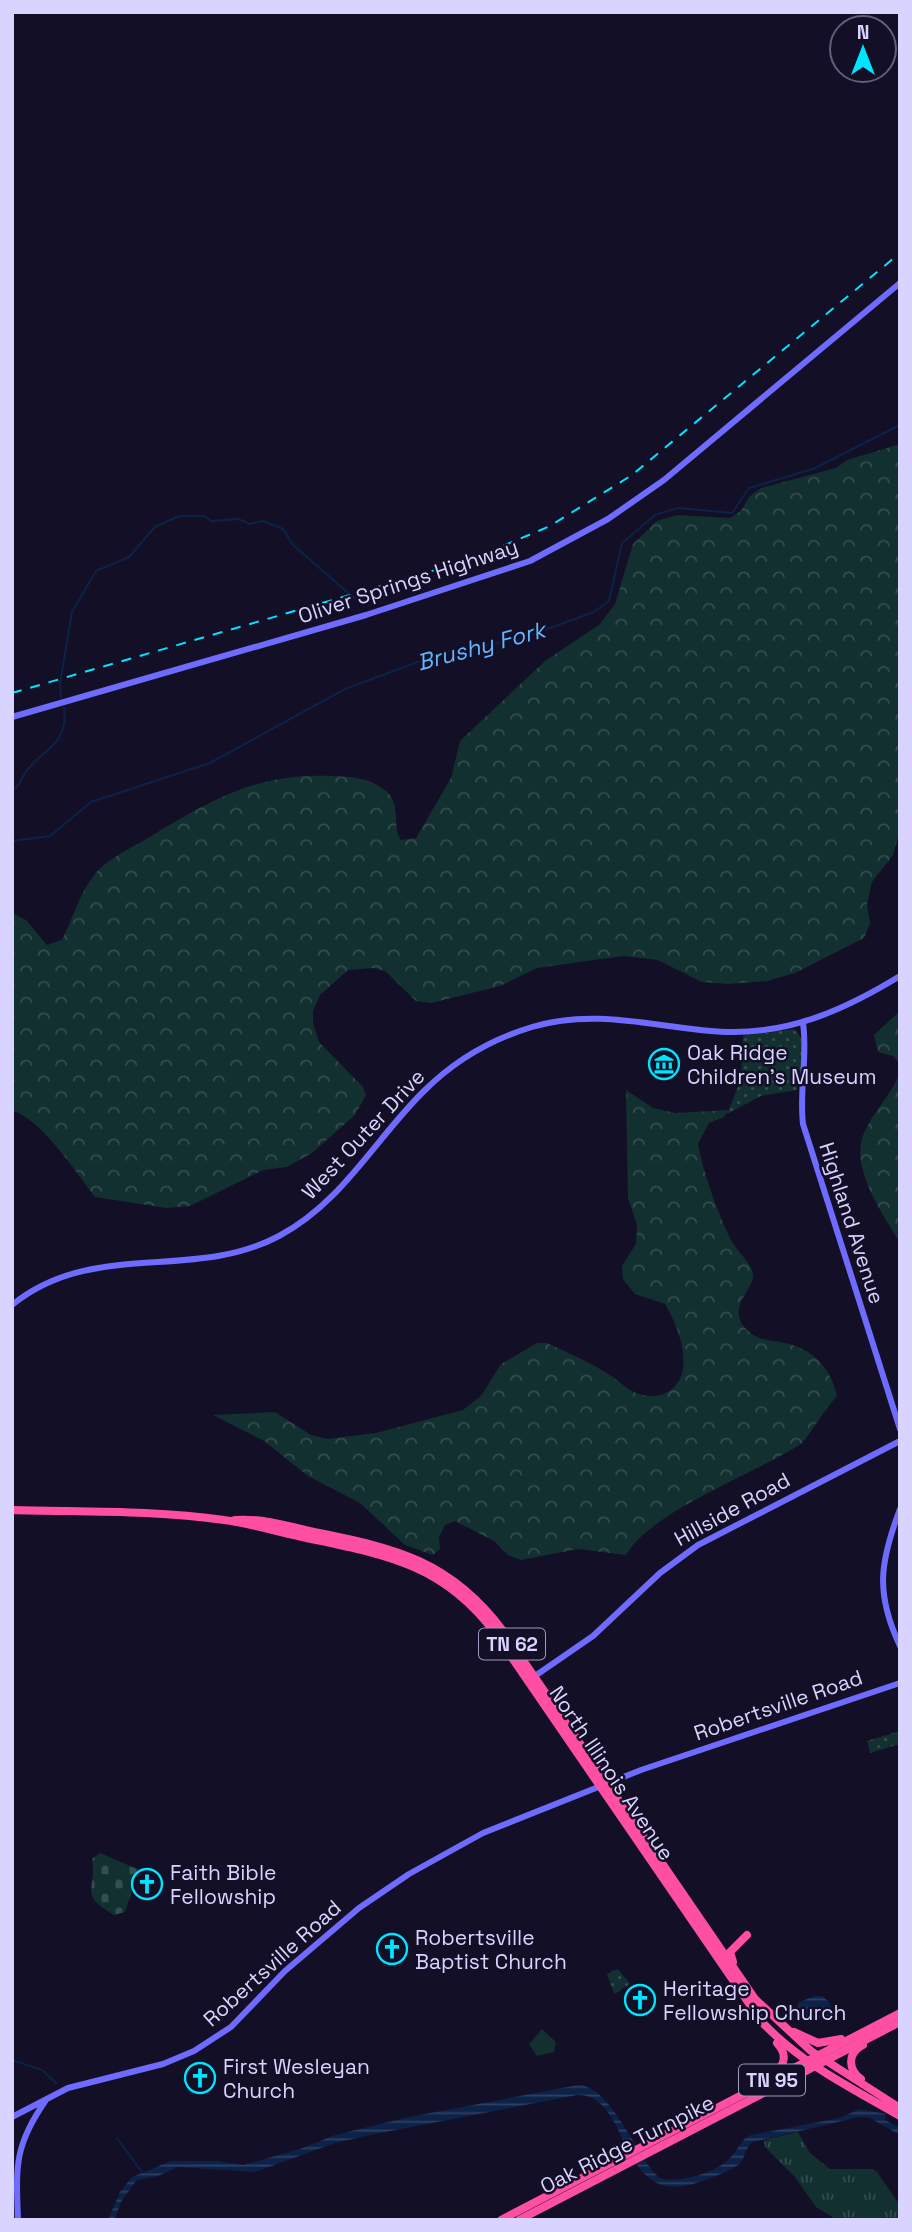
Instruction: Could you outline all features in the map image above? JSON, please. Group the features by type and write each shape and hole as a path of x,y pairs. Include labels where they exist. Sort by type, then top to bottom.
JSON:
{"highway":[{"name":"North Illinois Avenue","path":"12,1510 160,1514 228,1520 372,1551 430,1573 476,1609 531,1678 761,2021 811,2064"},
{"name":"TN 62","path":"604,1785 766,2012 822,2059 900,2108"},
{"path":"716,1943 726,1946 747,1935 733,1947 730,1957 755,1999"},
{"path":"766,2012 801,2037 818,2043 832,2042 898,2016"},
{"name":"Oak Ridge Turnpike","path":"519,2220 745,2094 890,2027 898,2016"},
{"name":"Oak Ridge Turnpike","path":"822,2059 898,2016"},
{"path":"745,2094 780,2070 785,2060 783,2049 761,2021"},
{"path":"885,2099 857,2076 851,2064 857,2049 890,2027"},
{"name":"TN 62","path":"811,2064 900,2116"},
{"name":"Oak Ridge Turnpike","path":"645,2149 685,2133 811,2064"},
{"path":"685,2133 728,2117 812,2074 823,2073"},
{"path":"501,2220 631,2157"}],"street":[{"name":"Oliver Springs Highway","path":"12,717 366,615 530,561 608,519 664,480 900,283"},
{"name":"West Outer Drive","path":"12,1305 57,1279 100,1266 218,1258 279,1237 329,1200 398,1118 448,1070 477,1051 519,1032 551,1023 591,1017 629,1019 724,1032 758,1031 803,1023 843,1008 900,976"},
{"name":"Highland Avenue","path":"803,1023 806,1045 801,1092 803,1124 900,1429"},
{"name":"Hillside Road","path":"531,1678 593,1636 660,1573 698,1545 900,1441"},
{"path":"900,1509 885,1551 882,1582 886,1611 900,1646"},
{"name":"Robertsville Road","path":"12,2117 68,2088 163,2064 194,2051 231,2027 311,1948 359,1908 409,1874 503,1823 604,1785 900,1683"},
{"path":"18,2220 14,2159 29,2127 48,2099"}],"green space":[{"path":"900,444 900,830 893,855 872,882 867,904 870,924 864,938 795,973 767,981 728,984 702,982 658,960 623,956 537,968 500,986 431,1003 416,1001 385,971 373,968 348,970 320,995 313,1011 313,1023 319,1042 363,1087 366,1095 355,1115 312,1153 287,1167 263,1170 190,1206 166,1208 95,1197 47,1136 24,1116 12,1110 12,913 26,920 47,945 62,940 87,885 110,860 213,801 257,784 280,779 331,776 367,780 391,796 401,840 416,838 451,778 460,741 545,661 599,625 615,604 633,544 657,521 677,515 730,518 741,511 749,497 761,488 836,468 847,460"},
{"path":"900,1011 900,1064 893,1056 878,1052 874,1035"},
{"path":"794,1029 799,1034 803,1049 797,1090 761,1096 727,1114 741,1079 743,1036"},
{"path":"900,1073 900,1243 877,1205 864,1176 861,1147 868,1125"},
{"path":"626,1090 653,1108 676,1113 729,1110 724,1117 709,1123 698,1144 721,1218 731,1240 752,1270 751,1283 740,1304 740,1320 755,1336 795,1346 812,1355 830,1377 837,1396 802,1443 707,1493 658,1523 639,1538 626,1555 578,1549 521,1560 508,1555 494,1541 455,1521 445,1525 439,1537 440,1549 433,1555 405,1545 360,1503 308,1476 264,1441 213,1415 275,1412 311,1435 327,1439 376,1433 463,1410 481,1396 501,1364 537,1343 547,1343 584,1360 636,1393 652,1396 668,1392 677,1384 682,1374 683,1350 680,1337 665,1304 635,1294 623,1279 622,1266 636,1244 637,1225 628,1198"},
{"path":"900,1731 900,1744 870,1753 867,1741"},
{"path":"100,1853 144,1872 132,1891 125,1912 114,1915 93,1897 92,1859"},
{"path":"618,1969 630,1984 614,1994 607,1974"},
{"path":"542,2029 556,2042 554,2052 537,2056 529,2044"},
{"path":"798,2132 810,2153 830,2169 873,2169 877,2172 900,2205 900,2220 837,2220 816,2207 795,2177 765,2147 764,2142 768,2139"}],"water":[{"path":"814,1996 822,1996 830,2003 834,2015 829,2019 803,2018 796,2011 798,2003"},
{"path":"578,2085 591,2089 604,2099 655,2174 663,2179 689,2178 723,2164 751,2135 839,2118 860,2109 886,2114 885,2120 900,2128 900,2135 870,2118 859,2117 753,2142 741,2162 730,2170 699,2182 672,2187 653,2181 639,2167 608,2112 595,2099 577,2095 335,2143 255,2172 178,2167 158,2176 137,2180 122,2200 114,2220 108,2220 120,2192 132,2177 171,2161 217,2161 243,2165 300,2149 335,2135 409,2117"}],"waterway":[{"name":"Brushy Fork","path":"12,841 50,836 91,802 210,763 345,689 442,653 517,640 594,612 609,601 622,543 655,515 678,508 732,513 749,488 813,469 900,425"},
{"path":"61,697 60,683 72,612 96,571 129,557 155,527 179,516 204,516 211,521 238,519 250,524 263,521 283,529 293,545 354,598 385,598"},
{"path":"12,791 31,765 58,739 62,731 64,708"},
{"path":"12,2060 42,2070 56,2083"},
{"path":"117,2138 141,2171"}],"railway":[{"path":"12,693 429,572 491,551 550,526 632,475 900,253"}],"place":[{"name":"Oak Ridge Children's Museum","path":"664,1064"},
{"name":"Faith Bible Fellowship","path":"147,1884"},
{"name":"Robertsville Baptist Church","path":"392,1949"},
{"name":"Heritage Fellowship Church","path":"640,2000"},
{"name":"First Wesleyan Church","path":"200,2078"}]}
